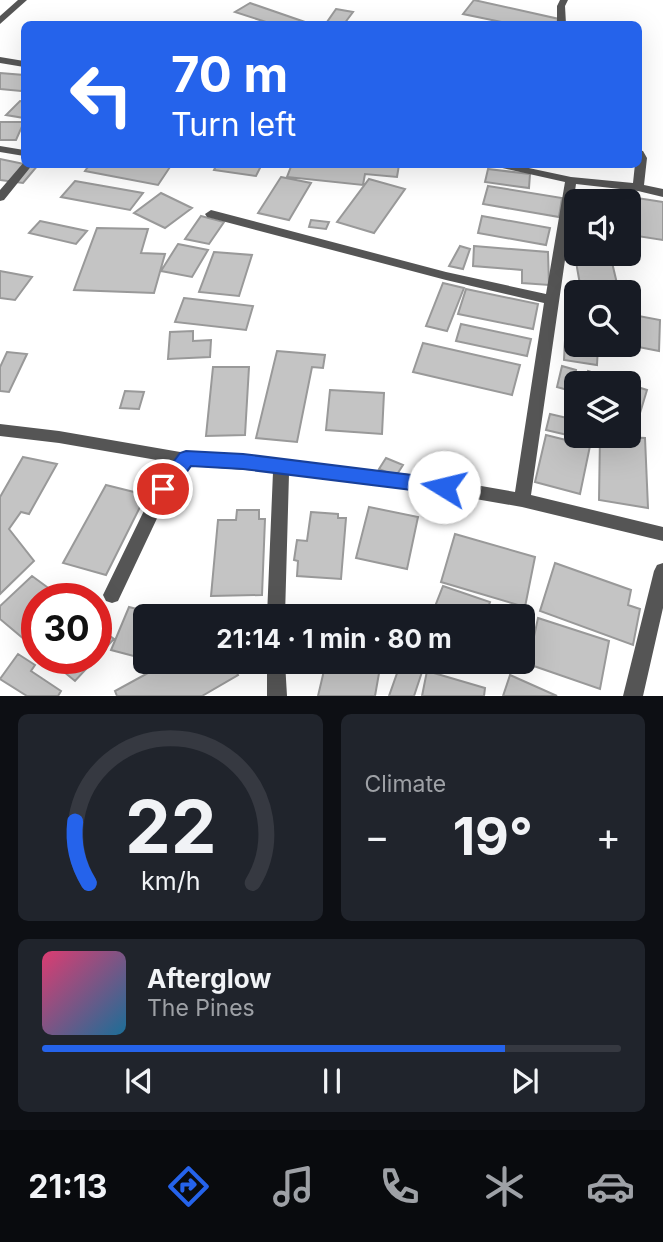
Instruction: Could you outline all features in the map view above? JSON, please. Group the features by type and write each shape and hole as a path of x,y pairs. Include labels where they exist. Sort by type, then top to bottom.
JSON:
{"street":[{"path":"0,21 23,0"},
{"path":"562,21 561,6 564,0"},
{"path":"0,60 21,64"},
{"path":"0,149 21,152"},
{"path":"0,198 25,168"},
{"path":"510,168 570,180 638,187 663,193"},
{"path":"638,187 641,168"},
{"path":"522,500 540,396 552,300 564,241 570,180"},
{"path":"211,215 446,276 552,300"},
{"path":"0,430 186,458 418,482 522,500 663,534"},
{"path":"112,595 163,489 186,458"},
{"path":"276,604 281,466"},
{"path":"633,696 663,572"},
{"path":"276,674 277,696"}],"building":[{"path":"474,0 559,19 497,21 463,14"},
{"path":"250,3 302,21 263,21 235,12"},
{"path":"336,9 353,12 346,21 328,21"},
{"path":"0,73 21,75 21,91 0,89"},
{"path":"20,101 21,101 21,118 6,115"},
{"path":"0,122 21,122 16,140 0,140"},
{"path":"0,159 21,163 21,168 36,168 23,183 0,180"},
{"path":"87,168 169,168 158,185 85,171"},
{"path":"215,168 260,168 256,176 214,170"},
{"path":"290,168 398,168 397,177 365,174 363,185 287,177"},
{"path":"488,169 530,174 529,188 485,182"},
{"path":"281,177 311,183 289,220 258,213"},
{"path":"369,179 405,189 374,233 337,222"},
{"path":"75,181 143,193 130,210 61,197"},
{"path":"488,186 562,198 559,217 483,204"},
{"path":"161,193 192,208 165,228 134,213"},
{"path":"641,199 663,202 663,240 641,237"},
{"path":"201,216 224,222 209,244 185,239"},
{"path":"482,216 550,228 546,245 478,233"},
{"path":"311,220 329,222 326,229 309,227"},
{"path":"40,221 87,231 76,244 29,233"},
{"path":"97,228 148,229 141,253 165,254 154,293 74,290"},
{"path":"178,244 208,250 192,277 161,271"},
{"path":"460,246 470,249 463,269 449,266"},
{"path":"474,246 548,252 549,285 522,283 522,270 473,266"},
{"path":"214,252 252,255 239,296 199,292"},
{"path":"577,266 613,266 616,280 579,280"},
{"path":"0,271 32,277 15,300 0,298"},
{"path":"443,283 464,288 447,331 426,326"},
{"path":"466,289 538,304 533,329 458,314"},
{"path":"184,298 253,306 246,330 175,322"},
{"path":"641,316 660,320 659,351 641,348"},
{"path":"461,324 531,339 527,356 456,341"},
{"path":"193,331 193,341 211,340 210,357 168,359 170,332"},
{"path":"423,343 520,365 512,395 413,372"},
{"path":"277,351 325,355 323,368 312,367 297,442 256,438"},
{"path":"7,352 27,354 9,392 0,391 0,367"},
{"path":"564,357 597,357 597,365 564,360"},
{"path":"562,366 576,370 564,371 564,389 557,387"},
{"path":"213,367 249,367 245,435 206,436"},
{"path":"641,388 647,390 641,410"},
{"path":"330,390 384,393 382,434 326,430"},
{"path":"125,391 144,392 139,409 120,408"},
{"path":"550,414 564,417 564,434 546,430"},
{"path":"546,435 564,440 564,448 590,448 580,494 535,482"},
{"path":"641,438 645,438 648,508 599,500 600,448 641,448"},
{"path":"23,457 57,464 29,514 21,512 9,529 34,561 0,594 0,497"},
{"path":"386,458 403,465 396,476 379,469"},
{"path":"106,485 146,495 106,575 63,563"},
{"path":"369,507 418,517 407,569 356,558"},
{"path":"237,510 259,510 259,519 265,519 262,595 211,596 218,520 236,520"},
{"path":"311,512 338,514 338,518 346,518 341,579 297,576 298,561 294,560 297,540 307,541"},
{"path":"455,534 535,557 526,604 515,604 441,582"},
{"path":"555,563 631,590 628,605 640,609 633,645 540,611"},
{"path":"32,576 42,583 25,583"},
{"path":"21,586 21,637 0,619 0,606"},
{"path":"443,586 490,602 489,604 436,604"},
{"path":"129,607 133,608 133,656 112,650"},
{"path":"538,618 609,641 600,689 535,666 535,632"},
{"path":"18,654 21,656 21,674 36,674 61,691 58,696 27,696 0,679"},
{"path":"66,674 82,674 75,681"},
{"path":"146,674 238,675 202,696 117,696 115,691"},
{"path":"323,674 379,674 375,696 318,696"},
{"path":"397,674 421,674 414,696 389,696"},
{"path":"426,674 437,674 485,688 484,696 422,696"},
{"path":"510,675 557,696 503,696"}],"route":[{"path":"163,489 186,458 243,462 444,487"}]}
